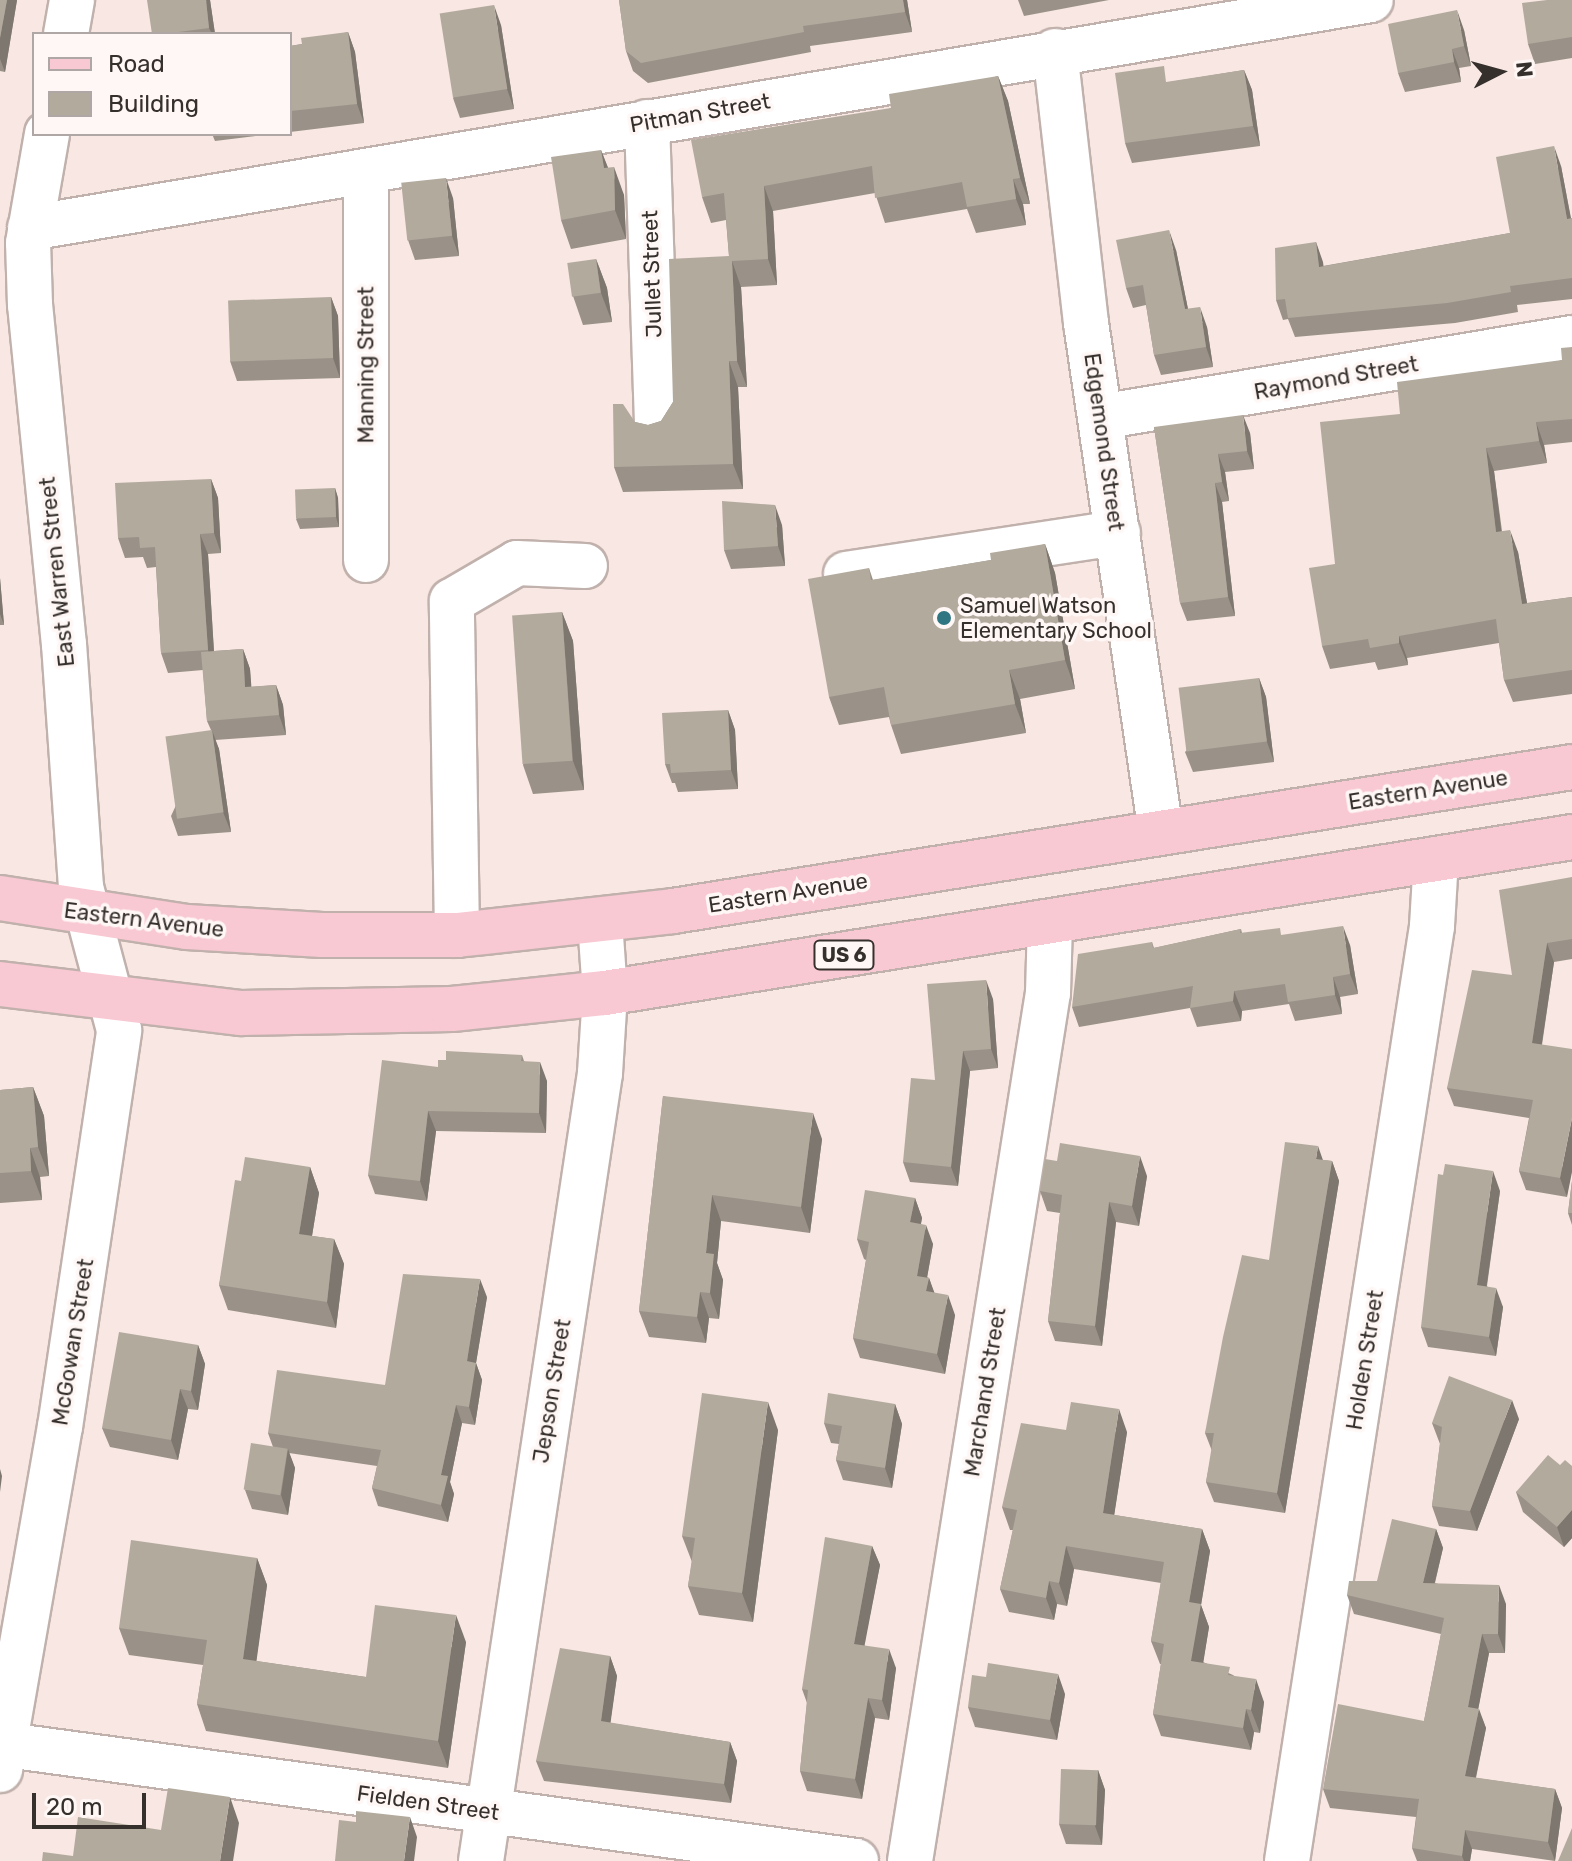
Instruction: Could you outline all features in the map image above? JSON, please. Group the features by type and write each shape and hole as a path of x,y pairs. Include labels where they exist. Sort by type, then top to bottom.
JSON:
{"main road":[{"name":"Eastern Avenue","path":"0,898 89,915 322,935 457,935 600,921 1572,767"},
{"name":"US 6","path":"0,984 111,999 310,1015 452,1009 605,993 1572,837"}],"street":[{"path":"66,32 72,0"},
{"name":"Pitman Street","path":"30,228 1055,51 1371,0"},
{"name":"Edgemond Street","path":"1055,51 1100,417 1161,833"},
{"name":"Jullet Street","path":"647,122 657,426"},
{"name":"East Warren Street","path":"47,136 30,228 30,305 66,661 81,887 89,915"},
{"name":"Manning Street","path":"366,171 366,560"},
{"name":"Raymond Street","path":"1100,417 1572,338"},
{"path":"846,574 1118,533"},
{"path":"457,935 452,601 517,563 585,566"},
{"name":"Holden Street","path":"1287,1861 1432,926 1436,859"},
{"name":"McGowan Street","path":"1,1753 60,1427 119,1030 89,915"},
{"name":"Jepson Street","path":"481,1861 600,1073 605,993 600,921"},
{"name":"Marchand Street","path":"910,1861 1048,993 1050,922"},
{"name":"Fielden Street","path":"1,1753 488,1811 856,1861"}],"building":[{"path":"0,0 7,0 0,38"},
{"path":"147,0 206,0 209,28 152,32"},
{"path":"619,0 903,0 905,12 803,26 804,32 641,63 626,51"},
{"path":"1572,0 1572,37 1528,44 1522,3"},
{"path":"494,5 507,89 453,98 440,14"},
{"path":"1457,10 1464,46 1452,49 1454,62 1398,73 1388,24"},
{"path":"348,32 357,104 292,111 292,46 302,44 301,38"},
{"path":"1164,66 1166,82 1244,70 1253,126 1125,143 1115,73"},
{"path":"998,76 1020,178 1013,179 1016,199 967,207 962,182 875,198 872,166 764,186 768,259 732,261 737,361 729,361 733,464 614,467 613,404 623,404 635,422 648,425 661,421 673,402 669,259 729,256 724,193 702,197 691,140 891,108 889,94"},
{"path":"1554,146 1567,219 1572,218 1572,278 1510,286 1511,292 1447,303 1288,318 1285,299 1276,300 1275,248 1316,242 1319,267 1510,233 1496,157"},
{"path":"601,150 604,168 614,167 615,210 561,220 551,157"},
{"path":"446,178 452,236 407,240 401,183"},
{"path":"1169,230 1185,309 1200,307 1206,347 1154,355 1143,285 1126,288 1116,240"},
{"path":"596,259 601,293 572,297 567,263"},
{"path":"331,297 333,358 230,362 228,301"},
{"path":"1572,347 1572,419 1536,422 1539,441 1486,448 1496,532 1510,530 1522,604 1572,597 1572,670 1504,680 1496,619 1399,636 1399,643 1370,648 1368,639 1322,646 1309,568 1335,564 1320,422 1400,414 1397,382 1562,360 1561,348"},
{"path":"1243,415 1247,451 1218,454 1222,482 1215,483 1228,597 1180,603 1154,427"},
{"path":"211,479 214,533 200,534 208,650 161,653 155,547 140,548 139,537 118,538 115,483"},
{"path":"335,488 336,517 296,518 295,489"},
{"path":"722,501 775,505 778,546 724,550"},
{"path":"1045,544 1065,660 1009,670 1015,704 891,725 884,687 829,697 808,579 869,568 871,580 991,560 990,553"},
{"path":"562,612 572,761 523,764 512,615"},
{"path":"243,649 245,687 276,685 279,715 207,721 201,652"},
{"path":"1259,678 1267,742 1186,751 1179,688"},
{"path":"728,710 731,770 671,773 670,764 665,764 662,713"},
{"path":"212,730 224,812 177,819 165,737"},
{"path":"1572,877 1572,939 1547,943 1532,1043 1572,1049 1572,1118 1560,1178 1519,1171 1533,1100 1447,1088 1472,970 1512,975 1499,890"},
{"path":"1343,926 1350,974 1333,977 1335,995 1288,1002 1285,984 1234,991 1233,1001 1190,1008 1193,986 1072,1007 1078,954 1152,942 1153,948 1241,929 1240,933 1280,928 1281,935"},
{"path":"986,980 991,1049 963,1051 951,1167 903,1162 911,1078 935,1080 927,984"},
{"path":"446,1051 522,1055 521,1061 540,1062 539,1113 428,1111 420,1181 368,1175 382,1060 438,1067 438,1060 446,1060"},
{"path":"33,1087 38,1147 30,1148 31,1171 0,1173 0,1090"},
{"path":"663,1096 813,1113 801,1207 712,1195 706,1253 714,1254 710,1293 700,1292 697,1317 639,1311"},
{"path":"1285,1142 1318,1146 1316,1159 1332,1161 1277,1493 1206,1482 1214,1433 1205,1433 1242,1255 1269,1260"},
{"path":"1060,1143 1140,1156 1132,1206 1109,1202 1095,1326 1048,1321 1062,1195 1040,1191 1045,1159 1057,1161"},
{"path":"245,1157 310,1167 299,1234 334,1239 327,1302 219,1285 235,1180 241,1181"},
{"path":"1445,1164 1493,1171 1477,1285 1496,1288 1489,1337 1421,1327 1438,1174 1443,1175"},
{"path":"1572,1181 1572,1213 1568,1213"},
{"path":"865,1190 915,1198 910,1222 926,1225 917,1276 929,1278 926,1291 948,1295 937,1354 853,1338 869,1242 857,1239"},
{"path":"403,1274 480,1279 467,1361 476,1363 469,1407 456,1405 441,1475 448,1476 441,1505 372,1488 381,1450 268,1433 277,1370 385,1385"},
{"path":"119,1332 198,1345 191,1391 180,1389 171,1440 102,1428"},
{"path":"1449,1376 1512,1400 1470,1511 1432,1506 1442,1427 1432,1423"},
{"path":"702,1393 768,1402 742,1593 688,1586 695,1538 682,1536"},
{"path":"828,1393 895,1404 885,1468 836,1460 842,1426 824,1423"},
{"path":"1071,1402 1119,1409 1103,1513 1202,1529 1189,1602 1201,1604 1191,1661 1230,1667 1228,1675 1256,1679 1251,1710 1246,1709 1243,1728 1153,1714 1164,1644 1151,1641 1164,1562 1066,1546 1059,1583 1049,1581 1046,1598 1000,1589 1017,1510 1002,1507 1021,1423 1066,1430"},
{"path":"251,1443 288,1449 280,1495 244,1489"},
{"path":"1548,1455 1560,1465 1565,1460 1572,1466 1572,1510 1557,1527 1516,1492"},
{"path":"1392,1519 1436,1529 1423,1583 1499,1585 1498,1634 1482,1634 1468,1707 1479,1709 1465,1776 1555,1789 1548,1842 1465,1830 1462,1856 1412,1848 1419,1799 1323,1789 1338,1704 1424,1721 1444,1618 1347,1595 1349,1581 1377,1581"},
{"path":"825,1537 872,1546 854,1644 889,1649 882,1700 868,1698 855,1779 800,1771 808,1690 802,1689"},
{"path":"131,1540 257,1558 243,1659 366,1677 375,1605 456,1615 438,1741 197,1704 207,1640 119,1628"},
{"path":"560,1648 610,1656 601,1721 730,1742 724,1784 536,1761"},
{"path":"988,1663 1058,1674 1050,1720 968,1707 972,1675 986,1677"},
{"path":"1061,1769 1098,1770 1096,1825 1059,1824"},
{"path":"168,1788 230,1797 220,1861 42,1861 43,1852 73,1856 78,1817 161,1830"},
{"path":"356,1811 410,1817 404,1861 335,1861 339,1820 356,1822"},
{"path":"1572,1828 1572,1861 1558,1861"}],"place":[{"name":"Samuel Watson Elementary School","path":"944,618"}]}
